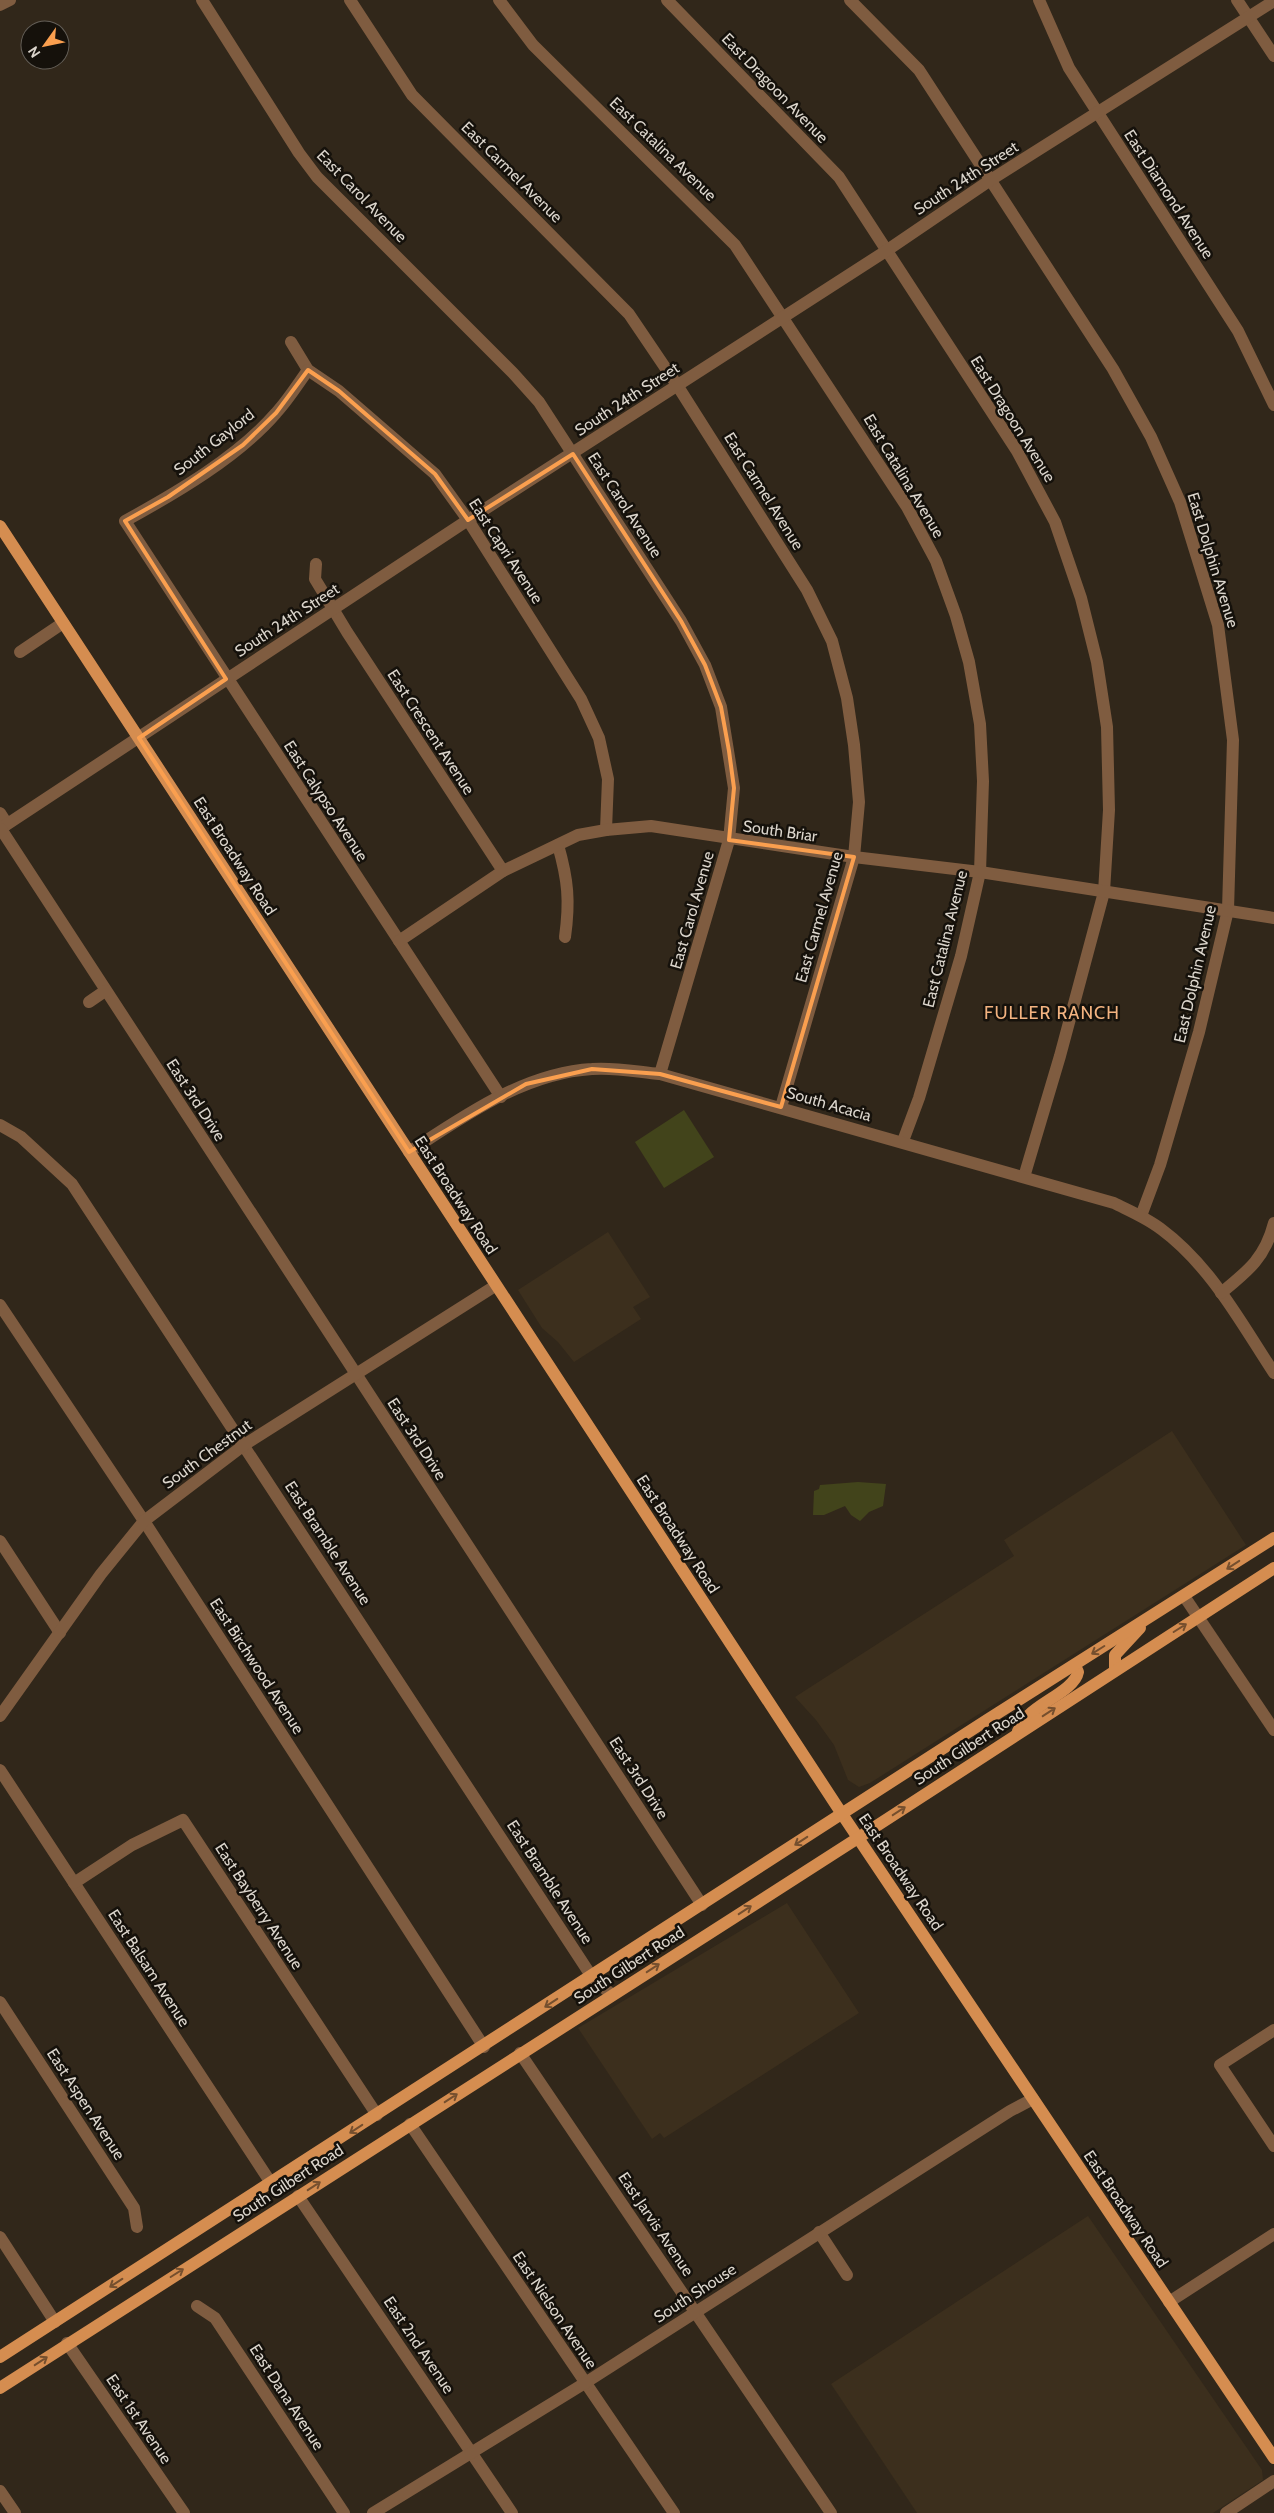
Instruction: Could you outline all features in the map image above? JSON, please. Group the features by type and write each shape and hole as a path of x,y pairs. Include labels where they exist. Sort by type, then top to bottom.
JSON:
{"main road":[{"name":"East Broadway Road","path":"0,526 842,1814 1274,2458"},
{"name":"South Gilbert Road","path":"0,2357 1274,1538"},
{"name":"South Gilbert Road","path":"0,2388 858,1838 1115,1669 1274,1568"},
{"path":"1115,1669 1115,1655 1146,1620"},
{"path":"1017,1734 1027,1716 1075,1680 1078,1672 1075,1665"}],"street":[{"path":"0,5 10,0"},
{"name":"East Carol Avenue","path":"202,0 299,153 318,177 513,373 538,402 681,621 705,665 721,707 729,751 734,788 729,840 660,1074"},
{"name":"East Carmel Avenue","path":"350,0 412,95 629,314 677,385 807,590 832,641 847,698 854,745 859,802 854,857 781,1107"},
{"name":"East Catalina Avenue","path":"499,0 533,45 735,244 907,507 936,561 956,616 969,662 980,724 983,781 980,872 961,956 919,1098 903,1141"},
{"name":"East Dragoon Avenue","path":"667,0 839,177 1017,451 1054,522 1081,598 1097,662 1107,727 1109,810 1104,892 1060,1056 1024,1177"},
{"name":"East Dolphin Avenue","path":"850,0 919,70 989,181 1113,369 1150,437 1180,502 1218,625 1233,740 1228,910 1200,1032 1160,1165 1141,1216"},
{"name":"East Diamond Avenue","path":"1039,0 1070,68 1238,332 1274,405"},
{"path":"1237,0 1274,56"},
{"name":"South 24th Street","path":"2,824 139,738 468,520 886,251 989,181 1274,1"},
{"name":"East Capri Avenue","path":"291,342 308,370 340,391 435,474 468,520 581,699 599,738 608,779 606,830"},
{"name":"South Gaylord","path":"125,521 168,497 243,444 276,413 308,370"},
{"name":"East Calypso Avenue","path":"125,521 226,679 501,1097"},
{"name":"East Crescent Avenue","path":"316,564 315,579 503,870"},
{"path":"20,652 62,623"},
{"name":"East 3rd Drive","path":"2,824 105,991 702,1904"},
{"name":"South Briar","path":"399,941 503,870 578,835 606,830 651,826 729,840 980,872 1274,918"},
{"path":"558,845 565,872 569,905 564,937"},
{"path":"89,1002 105,991"},
{"name":"South Acacia","path":"409,1152 470,1113 526,1084 566,1072 592,1069 660,1074 903,1141 1114,1203 1141,1216 1183,1247 1221,1292 1274,1373"},
{"name":"East Bramble Avenue","path":"0,1125 20,1138 72,1184 592,1977 612,1994"},
{"path":"1221,1292 1253,1267 1269,1241 1274,1223"},
{"name":"South Chestnut","path":"0,1716 101,1574 144,1521 244,1445 496,1286"},
{"name":"East Birchwood Avenue","path":"0,1305 144,1521 484,2047"},
{"path":"0,1541 60,1633"},
{"path":"1184,1596 1274,1730"},
{"name":"East Balsam Avenue","path":"0,1770 271,2183"},
{"name":"East Bayberry Avenue","path":"74,1883 132,1845 183,1820 377,2115"},
{"name":"East Aspen Avenue","path":"0,2002 134,2208 137,2227"},
{"path":"1274,2030 1220,2066 1274,2146"},
{"name":"East Jarvis Avenue","path":"520,2053 832,2513"},
{"name":"South Shouse","path":"373,2513 585,2383 819,2232 1010,2111 1033,2099"},
{"name":"East Nielson Avenue","path":"410,2124 674,2513"},
{"name":"East 2nd Avenue","path":"298,2196 512,2513"},
{"path":"819,2232 847,2275"},
{"path":"1170,2302 1274,2234"},
{"path":"0,2238 55,2322"},
{"name":"East Dana Avenue","path":"197,2306 215,2318 344,2513"},
{"name":"East 1st Avenue","path":"68,2343 184,2513"},
{"path":"1226,2513 1274,2481"},
{"path":"0,2491 15,2513"}],"highlighted area":[{"path":"308,370 339,391 435,474 468,520 573,454 681,621 705,665 721,707 729,751 734,788 729,840 854,857 781,1107 660,1074 592,1069 526,1084 409,1152 139,738 226,679 125,521 168,497 243,445 276,413"}],"shaded area":[{"path":"608,1232 650,1297 633,1307 641,1319 574,1362 558,1342 542,1328 518,1290"},
{"path":"1172,1431 1246,1545 870,1783 859,1787 848,1780 834,1745 816,1720 795,1697 1014,1556 1004,1540"},
{"path":"787,1903 859,2013 664,2138 660,2133 652,2139 578,2028"},
{"path":"1088,2216 1262,2470 1263,2480 1213,2513 917,2513 831,2384"}],"green space":[{"path":"684,1110 714,1157 664,1188 635,1142"},
{"path":"858,1482 886,1484 883,1506 869,1512 860,1521 851,1515 845,1506 824,1515 813,1515 814,1491 819,1489 820,1485"}],"district":[{"name":"FULLER RANCH","path":"1052,1013"}]}
